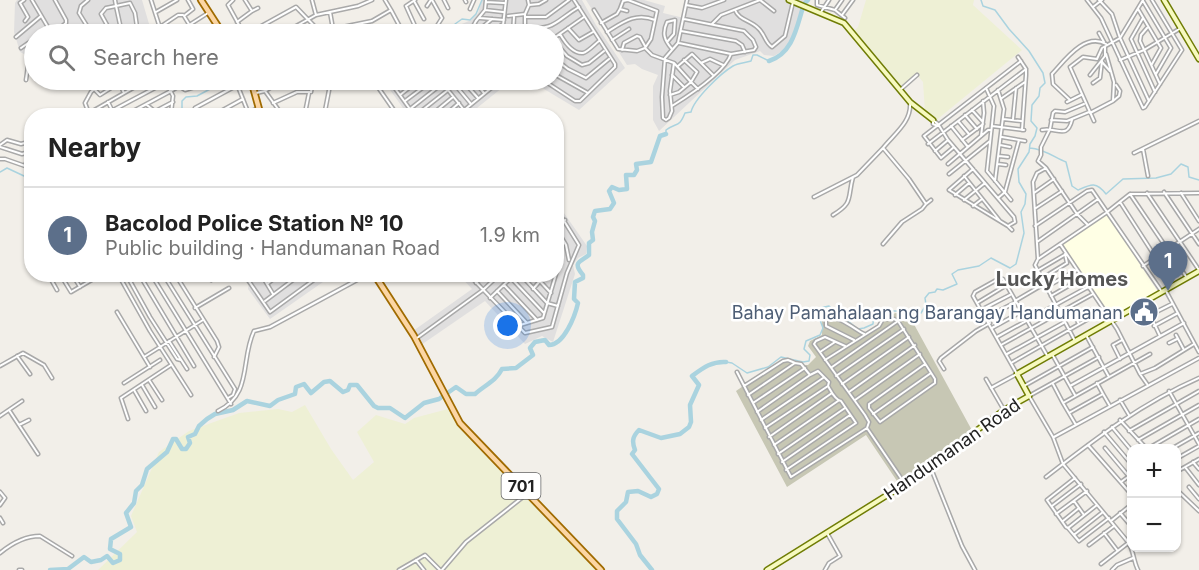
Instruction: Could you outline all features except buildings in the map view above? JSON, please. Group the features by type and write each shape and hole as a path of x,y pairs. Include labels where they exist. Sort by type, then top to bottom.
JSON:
{"main road":[{"path":"201,0 216,24"},
{"path":"255,90 258,108"},
{"name":"701","path":"380,282 416,339 460,423 601,570"}],"street":[{"path":"24,0 20,3 28,18 25,21"},
{"path":"32,0 46,24"},
{"path":"55,0 66,21 63,24"},
{"path":"86,24 79,13 81,6 87,0"},
{"path":"115,0 120,24"},
{"path":"151,0 159,24"},
{"path":"156,12 177,0"},
{"path":"164,24 178,15 184,16 193,9 189,0"},
{"path":"233,0 228,5 237,22 258,8"},
{"path":"245,0 252,11"},
{"path":"312,0 316,15"},
{"path":"300,24 316,15 358,6 372,0"},
{"path":"385,0 398,24"},
{"path":"414,24 406,6 414,0 424,19"},
{"path":"427,6 431,0 442,18 438,24"},
{"path":"444,0 448,8"},
{"path":"470,9 474,0"},
{"path":"526,24 528,0"},
{"path":"529,5 539,4 546,0"},
{"path":"508,16 546,17 570,0"},
{"path":"559,90 576,101 580,101 615,67 574,0"},
{"path":"674,63 670,95 671,115 664,120 662,96 665,58 678,43 687,0"},
{"path":"686,5 702,8 724,0"},
{"path":"817,0 817,5 835,10 845,18"},
{"path":"822,14 829,0"},
{"path":"835,10 842,0"},
{"path":"842,15 853,0"},
{"path":"1087,0 1101,18 1143,108 1182,51 1152,0"},
{"path":"1069,69 1083,57 1096,59 1105,45 1120,38 1143,0"},
{"path":"1143,0 1171,50 1156,74"},
{"path":"1164,0 1199,59"},
{"path":"475,24 479,18 485,10 486,1 505,2 503,22 479,18"},
{"path":"594,10 601,23 618,49 637,51 646,48 651,39 657,11 635,2 624,1 617,14 601,23"},
{"path":"712,24 717,17 748,2 763,1 774,11"},
{"path":"735,10 739,17 761,30 767,44 771,47 779,43 786,33 791,1 844,23 910,102 933,120 933,124 938,126 998,198 1015,220 1008,226"},
{"path":"1093,7 1100,1 1112,14 1120,38 1149,101"},
{"path":"106,24 101,14 106,8 132,4 138,24"},
{"path":"265,24 296,7 312,24"},
{"path":"556,24 579,7"},
{"path":"620,9 627,11"},
{"path":"1138,9 1161,50 1152,64"},
{"path":"357,24 372,21 391,10"},
{"path":"485,10 504,12"},
{"path":"330,12 332,24"},
{"path":"191,24 209,13"},
{"path":"783,15 789,17"},
{"path":"31,24 41,16"},
{"path":"184,16 188,24"},
{"path":"607,32 637,16 655,20"},
{"path":"514,17 514,24"},
{"path":"564,31 584,17"},
{"path":"1143,18 1131,39 1155,92"},
{"path":"678,43 731,54 754,50 756,47 748,34 684,19"},
{"path":"487,24 492,20"},
{"path":"667,42 674,34 675,20 668,21 665,26 664,36 667,42 672,49"},
{"path":"1148,27 1141,35 1140,41 1160,84"},
{"path":"568,28 579,40 592,32"},
{"path":"1120,60 1144,50 1181,28"},
{"path":"612,40 629,29"},
{"path":"16,37 24,30"},
{"path":"681,31 736,41 742,45 745,52"},
{"path":"1051,120 1072,120 1119,96 1120,91 1114,82 1105,45 1099,33"},
{"path":"622,50 624,43 637,36 640,37 652,55 674,63 698,89"},
{"path":"564,40 579,53 585,52 599,41"},
{"path":"1081,95 1069,101 1051,81 1052,74 1068,56 1079,48 1094,40 1105,45"},
{"path":"1079,48 1083,57"},
{"path":"564,54 582,65 605,50"},
{"path":"677,66 692,54 713,75"},
{"path":"672,106 698,89 728,60 731,54"},
{"path":"1090,75 1106,54"},
{"path":"948,164 992,128 1023,130 1026,69 1018,57"},
{"path":"564,66 586,78 610,58"},
{"path":"701,63 710,59 723,65"},
{"path":"670,95 691,82 698,74 684,60"},
{"path":"954,147 941,158 928,144 925,135 1021,61"},
{"path":"1065,61 1094,121"},
{"path":"1102,62 1111,72"},
{"path":"1093,83 1100,78 1102,62"},
{"path":"928,144 1026,69"},
{"path":"672,75 684,87"},
{"path":"900,90 917,75"},
{"path":"564,80 588,93"},
{"path":"1002,98 1026,81"},
{"path":"1113,101 1114,82"},
{"path":"980,177 987,171 994,106 986,87"},
{"path":"1013,119 1016,88"},
{"path":"995,181 1003,128 1002,98 998,89"},
{"path":"86,108 85,105 93,90"},
{"path":"95,90 100,95 108,90"},
{"path":"96,108 129,90"},
{"path":"116,108 149,90"},
{"path":"195,108 226,90"},
{"path":"239,90 246,108"},
{"path":"306,108 309,93 312,90"},
{"path":"325,108 328,90"},
{"path":"380,90 392,108"},
{"path":"396,90 409,108"},
{"path":"400,95 406,90"},
{"path":"405,101 420,90"},
{"path":"411,108 431,90"},
{"path":"425,108 448,90 463,108"},
{"path":"459,90 471,104"},
{"path":"471,90 478,98"},
{"path":"466,108 488,90"},
{"path":"141,108 171,91 172,108"},
{"path":"256,93 265,91 276,108"},
{"path":"273,104 297,92 309,93"},
{"path":"440,108 454,96"},
{"path":"227,108 243,99"},
{"path":"981,136 983,100"},
{"path":"108,102 111,108"},
{"path":"162,108 173,102"},
{"path":"814,196 862,171 908,119 911,109 910,102"},
{"path":"453,108 459,103"},
{"path":"1085,104 1065,112 1055,111 1038,161 1046,168 1077,214 1088,225"},
{"path":"147,105 150,108"},
{"path":"1075,108 1079,116"},
{"path":"972,110 983,123"},
{"path":"965,115 977,129"},
{"path":"1003,119 1023,121"},
{"path":"1042,130 1067,131 1072,120"},
{"path":"958,121 969,134"},
{"path":"1134,153 1199,121"},
{"path":"962,140 983,123"},
{"path":"950,126 968,147"},
{"path":"1001,137 1025,141"},
{"path":"24,143 7,140 0,146 22,154 24,158"},
{"path":"935,151 948,140"},
{"path":"998,198 1005,192 1019,140"},
{"path":"949,174 990,141"},
{"path":"1000,145 1010,147"},
{"path":"884,148 926,204"},
{"path":"1143,149 1148,176"},
{"path":"999,156 1008,158"},
{"path":"0,159 24,166"},
{"path":"998,164 1006,165"},
{"path":"973,168 949,188 950,191 1012,230"},
{"path":"1038,259 1035,177 1046,168"},
{"path":"987,171 1011,200"},
{"path":"964,176 1003,224"},
{"path":"833,215 849,202 853,177"},
{"path":"1034,193 1053,179"},
{"path":"955,195 969,183"},
{"path":"964,200 985,183"},
{"path":"1035,226 1090,190 1143,266 1173,303 1199,352"},
{"path":"1035,208 1062,191"},
{"path":"1147,192 1199,271"},
{"path":"1164,192 1199,244"},
{"path":"1181,193 1199,221"},
{"path":"1075,341 1037,271 1035,265 1038,259 1130,194 1199,193"},
{"path":"1130,194 1187,278"},
{"path":"974,206 982,199"},
{"path":"1037,242 1098,199"},
{"path":"883,244 902,222 931,200"},
{"path":"1120,201 1156,258"},
{"path":"475,283 525,333 552,327 567,273 579,244 565,220"},
{"path":"1143,266 1199,229"},
{"path":"564,241 571,261"},
{"path":"1060,244 1112,320 1147,385"},
{"path":"1037,271 1066,254"},
{"path":"1041,279 1067,263 1066,254"},
{"path":"564,260 571,261"},
{"path":"986,318 1077,270"},
{"name":"Handumanan Road","path":"767,570 905,484 1004,410 1029,396 1017,374 1199,271"},
{"path":"991,388 1017,374 973,296 975,292 1000,278 1041,346 1059,366 1075,395"},
{"path":"1051,296 1082,278"},
{"path":"52,282 57,290"},
{"path":"65,282 71,292"},
{"path":"77,282 80,287"},
{"path":"66,295 88,282"},
{"path":"123,282 190,395"},
{"path":"131,282 167,342 187,369"},
{"path":"142,282 194,366"},
{"path":"156,282 231,404"},
{"path":"167,282 234,389 231,404 218,411"},
{"path":"180,282 219,344 214,358"},
{"path":"249,282 270,312 311,282"},
{"path":"265,282 273,294"},
{"path":"267,285 271,282"},
{"path":"264,302 290,282"},
{"path":"227,399 234,396 242,387 249,345 254,331 270,327 353,282"},
{"path":"416,339 492,282"},
{"path":"490,298 507,282"},
{"path":"515,282 545,314"},
{"path":"527,282 547,303 558,306"},
{"path":"534,289 540,282 551,292"},
{"path":"517,326 543,318 554,282"},
{"path":"504,285 538,320"},
{"path":"977,303 1006,286"},
{"path":"997,337 1088,286"},
{"path":"195,308 229,288"},
{"path":"497,291 528,323"},
{"path":"981,310 1011,294"},
{"path":"1001,345 1093,294"},
{"path":"1144,302 1160,336"},
{"path":"1150,315 1173,303"},
{"path":"1070,307 1079,324"},
{"path":"1085,313 1090,310 1095,316"},
{"path":"1011,363 1104,310"},
{"path":"117,312 150,367"},
{"path":"992,328 1021,312"},
{"path":"1154,326 1178,313"},
{"path":"854,340 826,326 826,318 832,317 843,321 864,334"},
{"path":"144,357 203,320"},
{"path":"825,360 879,326 883,320 898,321 915,345 931,374 935,383 880,422 869,408 872,401 925,364"},
{"path":"832,367 898,321"},
{"path":"1006,354 1065,322"},
{"path":"944,369 939,361 941,358 990,323"},
{"path":"1070,386 1184,323"},
{"path":"836,376 904,329"},
{"path":"1086,335 1109,377"},
{"path":"737,372 786,470 793,478 867,428 869,422 814,344 825,337 845,346"},
{"path":"842,384 909,337"},
{"path":"1169,343 1177,337 1184,350"},
{"path":"1120,359 1113,345 1122,340"},
{"path":"820,352 835,342"},
{"path":"1140,374 1155,368 1194,344"},
{"path":"849,392 915,345"},
{"path":"1024,386 1093,347"},
{"path":"0,366 23,353 41,363 52,378"},
{"path":"855,400 920,354"},
{"path":"1063,403 1150,354"},
{"path":"17,356 30,375"},
{"path":"1098,357 1029,396 1053,437 1063,464 1127,541"},
{"path":"1053,437 1199,358"},
{"path":"124,383 160,360"},
{"path":"744,386 788,360 805,368 810,375"},
{"path":"748,395 795,363"},
{"path":"128,419 121,398 172,365"},
{"path":"753,403 805,368"},
{"path":"757,412 818,371 829,382 828,386 832,393 838,401 841,401 856,423 786,470"},
{"path":"873,414 931,374"},
{"path":"761,420 824,377"},
{"path":"1046,477 1120,420 1169,391 1199,378"},
{"path":"986,379 1004,410"},
{"path":"149,380 162,400"},
{"path":"1098,383 1110,406"},
{"path":"1053,384 1076,425"},
{"path":"142,385 155,407"},
{"path":"765,428 828,386"},
{"path":"134,390 147,411"},
{"path":"1169,391 1199,445 1181,456"},
{"path":"1129,431 1199,391"},
{"path":"769,437 832,393"},
{"path":"1069,413 1103,394"},
{"path":"1120,400 1129,415"},
{"path":"0,416 22,401"},
{"path":"773,445 838,401"},
{"path":"1138,440 1199,405"},
{"path":"778,454 845,408"},
{"path":"9,410 38,454"},
{"path":"782,462 850,415"},
{"path":"1154,444 1199,419"},
{"path":"20,425 29,420"},
{"path":"1120,420 1142,444"},
{"path":"1112,427 1127,446"},
{"path":"867,428 905,484"},
{"path":"1104,432 1127,460"},
{"path":"1180,444 1199,433"},
{"path":"1088,445 1127,490"},
{"path":"1105,447 1127,472"},
{"path":"1181,469 1199,459"},
{"path":"1193,462 1199,470"},
{"path":"930,466 965,553 975,570"},
{"path":"1185,467 1199,485"},
{"path":"1121,482 1127,477"},
{"path":"1075,478 1047,501 1079,541 1127,507"},
{"path":"1051,507 1081,484"},
{"path":"1189,487 1199,499"},
{"path":"1056,514 1086,491"},
{"path":"0,492 5,498 0,505"},
{"path":"399,570 424,555 441,570 466,542 528,493"},
{"path":"1181,494 1199,511"},
{"path":"1074,501 1084,515"},
{"path":"1068,528 1098,505"},
{"path":"1062,521 1079,508"},
{"path":"1074,535 1103,512"},
{"path":"1120,513 1127,522"},
{"path":"0,518 3,523"},
{"path":"1089,545 1114,526"},
{"path":"825,570 829,563 840,556 826,532"},
{"path":"1104,533 1117,550"},
{"path":"0,553 10,545 40,536 72,556"},
{"path":"1101,564 1127,543"},
{"path":"1134,552 1133,558 1138,570"},
{"path":"1112,570 1117,565 1133,558"},
{"path":"416,560 424,570"},
{"path":"406,566 410,570"}],"shaded area":[{"path":"17,0 142,0 149,24 24,24 24,54 20,52 14,32"},
{"path":"482,0 582,0 625,68 579,110 546,90 564,90 564,24 462,24 471,20 478,13"},
{"path":"586,0 644,0 665,6 663,13 684,18 687,0 807,0 792,40 784,50 774,56 764,55 760,51 735,60 659,131 653,120 653,86 658,75 635,64 627,65"},
{"path":"866,0 974,0 973,5 1022,50 934,122 925,112 923,82 916,74 899,88 853,32 858,27"},
{"path":"390,90 500,90 477,108 403,108"},
{"path":"564,213 587,246 586,254 578,258 573,265 575,274 553,342 542,336 525,344 485,301 421,345 413,331 472,289 466,282 564,282"},
{"path":"1107,214 1158,292 1111,319 1062,244"},
{"path":"323,282 270,319 248,289 249,283"},
{"path":"896,313 910,317 974,434 901,487 866,435 787,487 736,391 775,364 788,361 808,365 816,357 808,346 810,341 822,335 822,317 827,314 865,334 880,327 883,317"},
{"path":"305,405 331,449 353,480 374,462 357,432 376,415 405,424 414,418 448,409 474,441 575,545 596,570 98,570 137,532 131,516 159,452 189,431 239,413 278,409 292,412"}],"waterway":[{"path":"455,24 462,19 470,20 476,14 482,0"},
{"path":"769,61 784,52 789,45 804,4 808,0"},
{"path":"726,362 732,363 747,373 768,367 781,357 803,362 809,361 810,355 804,349 806,341 820,335 823,328 820,308 829,306 858,329 864,328 873,324 874,314 882,310 921,313 926,305 925,298 929,293 957,284 952,274 958,270 979,266 991,258 1010,268 1016,264 1024,233 1021,212 1026,194 1019,182 1018,169 1029,152 1030,144 1035,136 1037,128 1031,121 1032,105 1045,83 1043,73 1029,51 995,10 983,6 981,0"},
{"path":"666,134 666,130 679,123 685,113 691,112 702,94 728,69 751,61 753,55 769,61"},
{"path":"182,108 182,101 186,97 197,96 208,90"},
{"path":"50,570 68,569 84,557 91,562 107,556 113,563 120,560 120,554 110,549 111,539 131,527 126,513 134,503 136,491 142,485 147,469 167,452 173,439 176,439 182,449 186,449 190,443 188,437 195,434 199,426 215,414 233,410 247,401 270,406 278,400 295,394 296,387 304,384 311,393 324,382 330,381 343,392 348,390 350,385 357,385 374,406 390,408 405,418 424,403 439,399 456,387 466,394 475,394 493,380 502,369 516,368 533,355 530,348 535,342 545,340 549,345 554,344 568,329 577,309 578,303 574,299 575,282 583,278 578,263 589,255 589,243 593,240 595,211 610,209 614,203 609,191 612,187 619,190 627,189 626,175 634,175 637,170 636,164 651,162 660,136 666,134"},
{"path":"1030,148 1066,162 1072,186 1078,190 1096,185 1106,194 1123,179 1156,178 1171,174 1181,164 1188,167 1189,177 1199,180"},
{"path":"0,172 7,168 24,176"},
{"path":"652,570 617,519 617,511 626,502 628,492 638,491 651,497 657,494 659,489 632,454 635,450 634,437 639,430 661,438 680,434 689,427 690,405 699,385 692,376 712,364 726,362"}],"place":[{"name":"Bacolod Police Station № 10","path":"1168,291"},
{"name":"Bahay Pamahalaan ng Barangay Handumanan","path":"1144,312"}],"district":[{"name":"Lucky Homes","path":"1062,279"}]}
